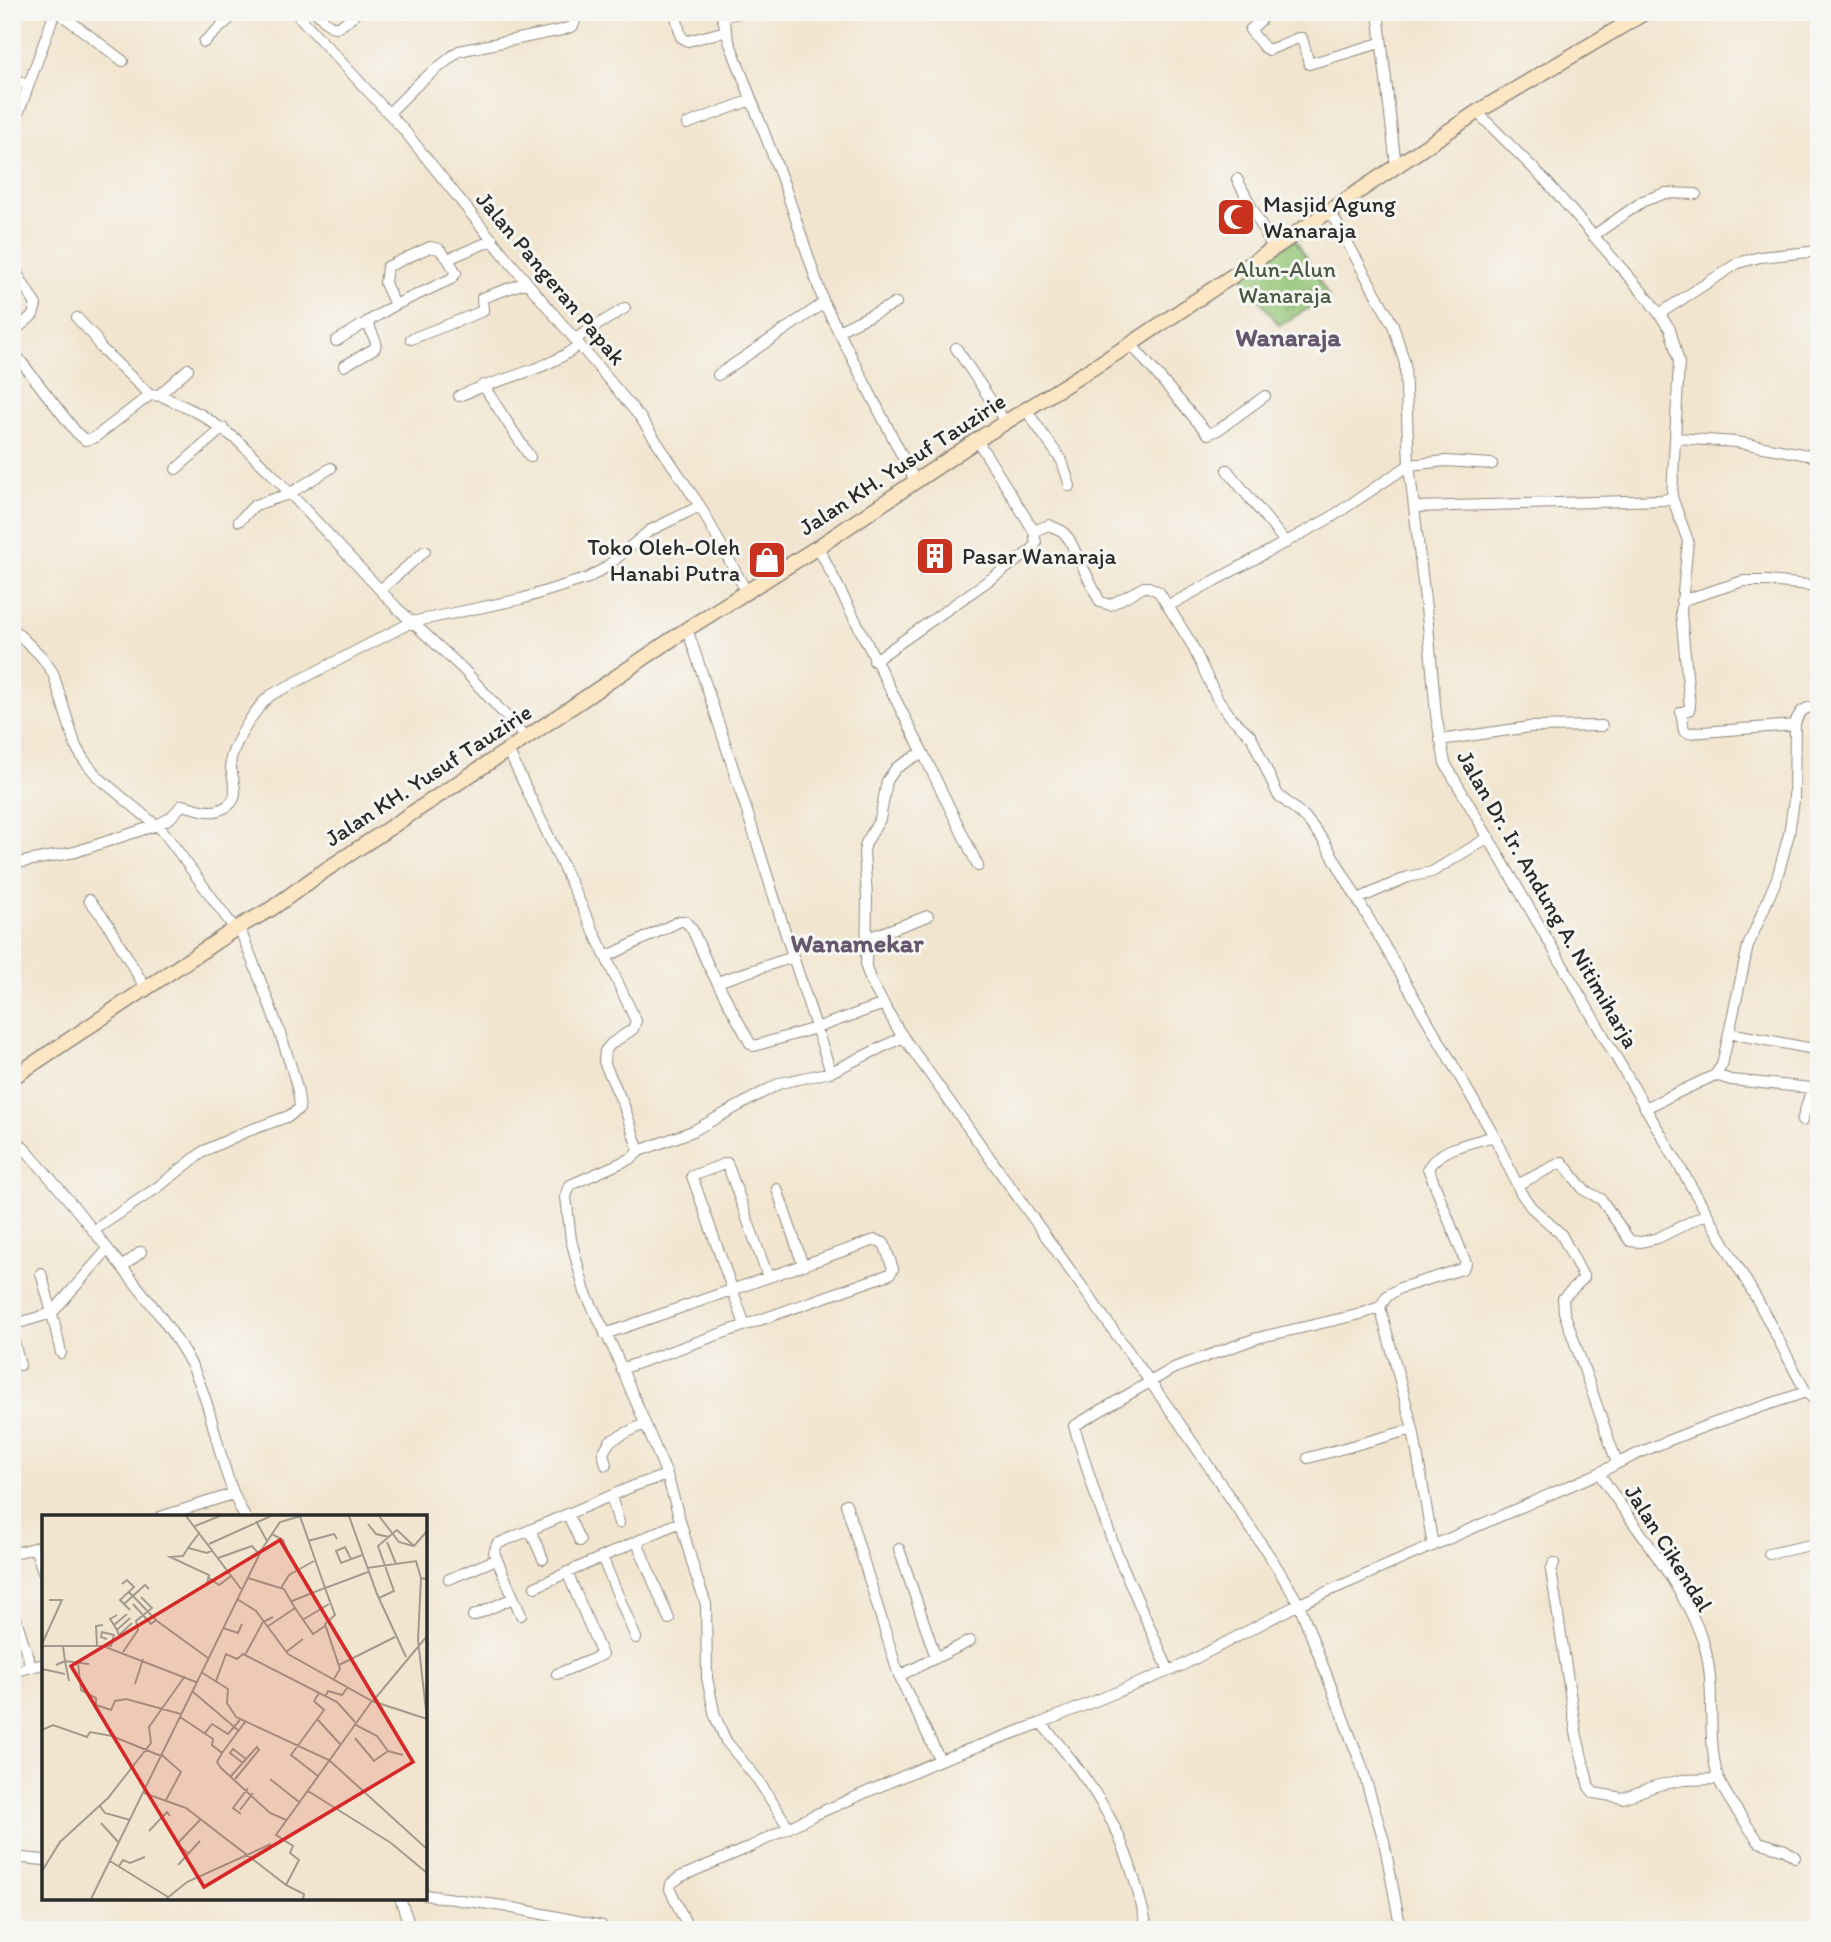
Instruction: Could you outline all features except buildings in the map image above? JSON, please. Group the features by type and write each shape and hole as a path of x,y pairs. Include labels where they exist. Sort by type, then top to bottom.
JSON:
{"main road":[{"name":"Jalan KH. Yusuf Tauzirie","path":"12,1078 237,928 271,909 687,629 818,547 977,440 1131,344 1477,111 1646,12"}],"street":[{"path":"12,131 56,12 123,61"},
{"path":"204,42 237,12"},
{"name":"Jalan Pangeran Papak","path":"295,12 389,113 640,417 700,506 746,591"},
{"path":"316,12 329,27 334,28 345,24 357,12"},
{"path":"389,113 420,82 459,51 562,30 573,26 578,12"},
{"path":"675,12 684,40 726,31"},
{"path":"744,12 722,15 726,31 785,187 824,303 915,481"},
{"path":"1258,12 1261,20 1251,30 1264,47 1269,50 1303,38 1309,64 1380,43"},
{"path":"1378,12 1396,166"},
{"path":"12,77 27,86"},
{"path":"687,124 751,100"},
{"path":"1477,111 1545,180 1670,329 1679,362 1672,497 1687,536 1681,601 1690,707 1689,710 1681,712 1682,727 1686,733 1795,725"},
{"path":"1237,179 1273,248"},
{"path":"1593,236 1643,201 1666,193 1696,194"},
{"name":"Jalan Dr. Ir. Andung A. Nitimiharja","path":"1330,211 1383,305 1400,344 1405,364 1409,465 1436,715 1445,763 1814,1396"},
{"path":"448,258 493,240"},
{"path":"336,341 394,304 454,277 456,272 439,249 430,247 387,267 384,283 394,304"},
{"path":"1659,314 1738,263 1760,257 1819,251"},
{"path":"12,265 36,305 33,315 12,333"},
{"path":"411,339 482,312 482,298 527,282"},
{"path":"718,375 824,303"},
{"path":"838,331 896,303"},
{"path":"459,396 483,385 555,361 576,342 625,308"},
{"path":"77,318 94,336 100,348 154,395 202,415 223,428 271,473 380,590 464,670 526,738"},
{"path":"344,366 375,348 376,342 367,322"},
{"path":"1131,344 1208,434 1218,430 1265,396"},
{"path":"956,348 1006,423"},
{"path":"12,351 85,440 94,438 188,369"},
{"path":"483,385 530,457"},
{"path":"1026,410 1062,461 1070,486"},
{"path":"176,469 223,428"},
{"path":"1675,438 1736,442 1819,457"},
{"path":"874,661 1032,550 1036,544 1034,531 977,440"},
{"path":"1168,606 1330,518 1409,465 1446,461 1492,464"},
{"path":"239,521 255,505 289,494 331,468"},
{"path":"1227,470 1286,543"},
{"path":"1415,508 1672,497"},
{"path":"12,864 75,852 157,825 170,818 182,805 213,811 222,809 235,794 231,759 262,702 326,665 412,622 521,599 588,578 605,568 649,531 700,506"},
{"path":"1034,531 1048,525 1062,531 1069,539 1096,598 1104,605 1110,605 1144,587 1159,592 1191,643 1217,698 1231,717 1251,736 1278,795 1315,827 1494,1136 1517,1185 1531,1207 1561,1234 1584,1276 1563,1298 1564,1312 1617,1463"},
{"path":"818,547 978,866"},
{"path":"380,590 425,551"},
{"path":"1681,601 1743,581 1819,586"},
{"path":"12,628 53,673 76,747 84,760 98,777 157,825 237,928 284,1047 300,1099 299,1109 289,1116 245,1132 204,1152 93,1231"},
{"path":"687,629 729,748 746,812 831,1072"},
{"path":"1645,1108 1714,1075 1722,1065 1748,946 1777,878 1789,834 1794,800 1795,725 1799,712 1807,707 1819,706"},
{"path":"1440,740 1530,727 1602,726"},
{"path":"508,750 636,1024 608,1047 604,1062 624,1106 639,1151"},
{"path":"924,755 910,759 896,768 887,781 880,819 866,843 866,967 871,982 903,1037 1176,1418 1299,1604 1361,1764 1384,1841 1401,1930"},
{"path":"1359,899 1408,877 1432,872 1489,838"},
{"path":"89,900 106,922 146,989"},
{"path":"865,939 928,916"},
{"path":"606,957 680,920 685,921 692,929 752,1046 816,1028 884,1004"},
{"path":"717,982 793,957"},
{"path":"1729,1033 1819,1050"},
{"path":"789,1828 758,1780 726,1741 715,1716 707,1678 706,1604 667,1475 585,1292 571,1240 566,1192 573,1182 632,1158 639,1151 693,1131 780,1083 831,1072 903,1037"},
{"path":"1714,1075 1731,1080 1810,1087 1813,1091 1802,1121"},
{"path":"12,1135 69,1198 170,1327 192,1366 212,1416 233,1494 244,1515"},
{"path":"1169,1671 1121,1563 1073,1428 1174,1368 1257,1338 1361,1314 1380,1307 1387,1296 1400,1288 1462,1269 1465,1262 1428,1168 1436,1158 1452,1149 1494,1136"},
{"path":"1517,1185 1562,1162 1584,1190 1601,1199 1626,1238 1636,1242 1658,1238 1706,1214"},
{"path":"745,1325 692,1176 727,1163 768,1277"},
{"path":"777,1189 803,1265"},
{"path":"606,1334 803,1265 880,1240 884,1243 893,1269 890,1274 621,1368"},
{"path":"12,1325 52,1313 108,1249"},
{"path":"122,1267 141,1252"},
{"path":"41,1273 61,1353"},
{"path":"1380,1307 1413,1429 1433,1546"},
{"path":"12,1335 20,1365"},
{"path":"689,1930 671,1894 671,1884 680,1877 940,1760 1041,1723 1169,1671 1299,1604 1599,1474 1617,1463 1670,1441 1814,1396"},
{"path":"606,1465 603,1452 610,1441 644,1424"},
{"path":"1308,1458 1413,1429"},
{"name":"Jalan Cikendal","path":"1599,1474 1670,1578 1703,1642 1708,1665 1712,1744 1718,1779 1759,1842 1785,1850 1795,1857"},
{"path":"520,1615 494,1553 497,1544 636,1485 667,1475"},
{"path":"166,1515 233,1494"},
{"path":"611,1496 619,1523"},
{"path":"846,1504 900,1676 940,1760"},
{"path":"568,1515 580,1541"},
{"path":"535,1587 680,1522"},
{"path":"530,1530 542,1559"},
{"path":"637,1542 669,1619"},
{"path":"1769,1554 1819,1543"},
{"path":"12,1554 39,1546"},
{"path":"899,1549 936,1658"},
{"path":"603,1557 636,1638"},
{"path":"449,1579 498,1559"},
{"path":"1554,1563 1551,1570 1572,1706 1589,1787 1594,1793 1623,1798 1665,1784 1718,1779"},
{"path":"557,1674 602,1655 568,1572"},
{"path":"473,1616 513,1598"},
{"path":"12,1606 31,1667"},
{"path":"900,1676 970,1641"},
{"path":"12,1672 42,1664"},
{"path":"1041,1723 1091,1786 1115,1827 1148,1930"},
{"path":"12,1857 42,1860"},
{"path":"427,1895 503,1906 602,1926"},
{"path":"401,1900 411,1930"}],"green space":[{"name":"Alun-Alun Wanaraja","path":"1295,239 1329,297 1279,325 1241,275"}],"place":[{"name":"Masjid Agung Wanaraja","path":"1236,217"},
{"name":"Pasar Wanaraja","path":"935,556"},
{"name":"Toko Oleh-Oleh Hanabi Putra","path":"767,560"}],"district":[{"name":"Wanaraja","path":"1288,337"},
{"name":"Wanamekar","path":"857,943"}]}
